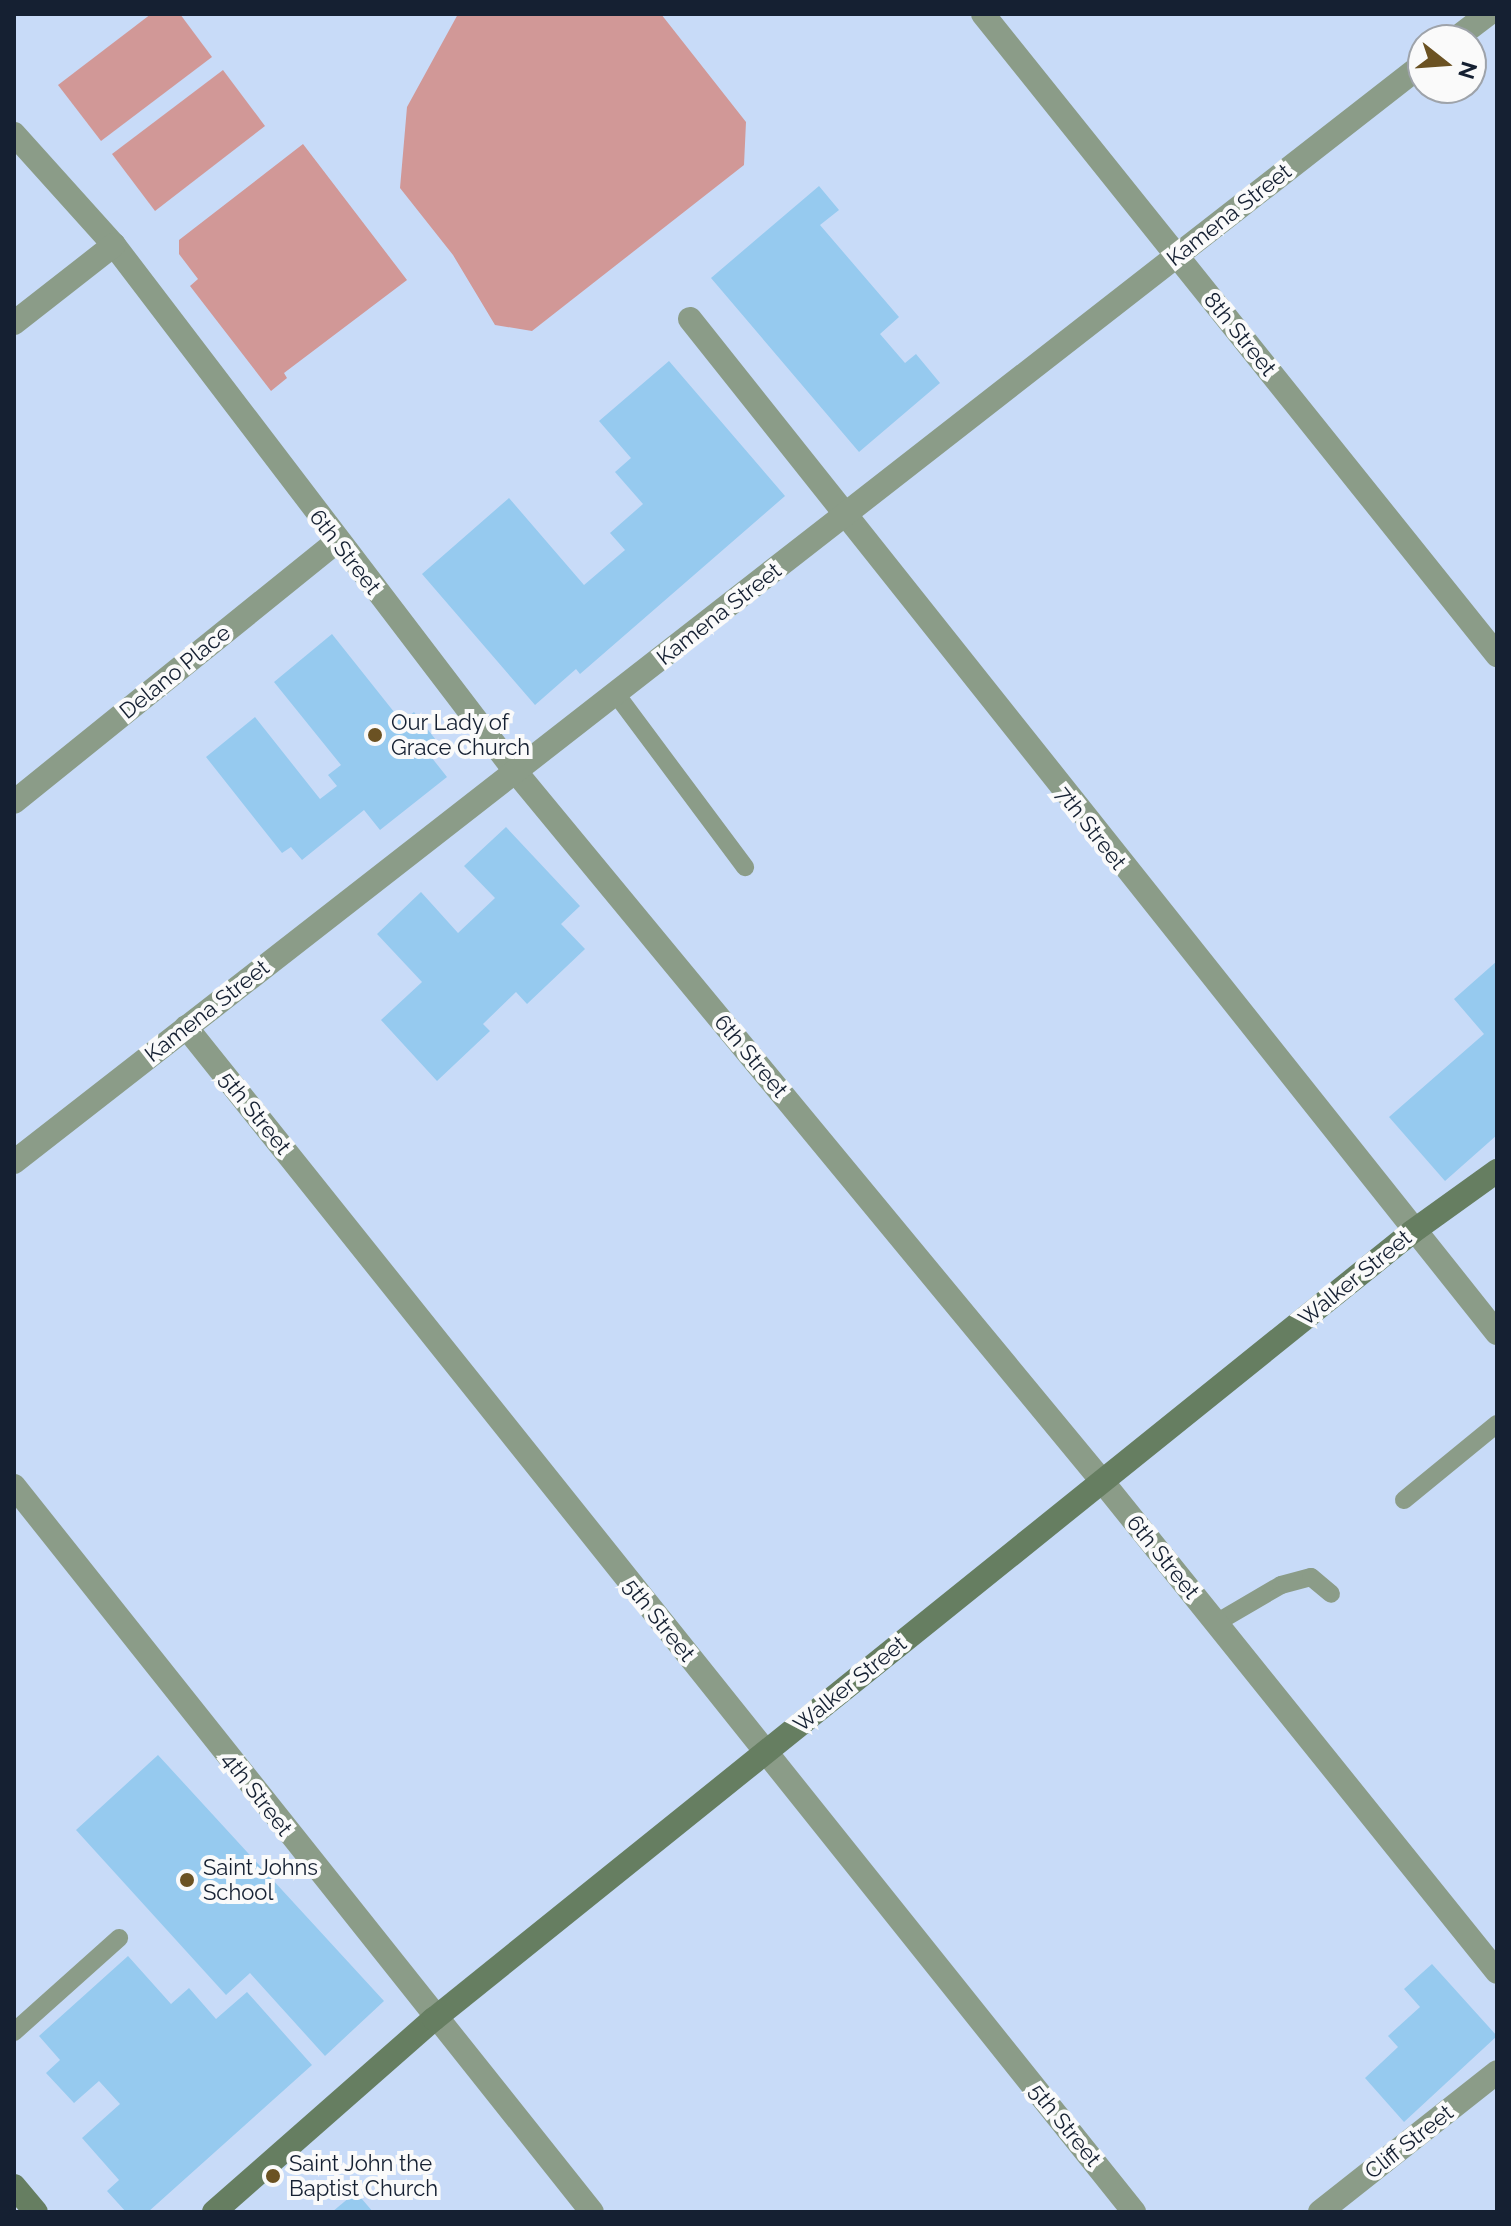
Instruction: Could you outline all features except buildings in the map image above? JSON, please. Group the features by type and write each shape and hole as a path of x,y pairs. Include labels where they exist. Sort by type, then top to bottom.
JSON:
{"street":[{"name":"8th Street","path":"983,14 1497,655"},
{"name":"Kamena Street","path":"14,1162 1407,76"},
{"name":"6th Street","path":"14,134 114,245 336,542 515,771 1102,1481 1497,1972"},
{"path":"14,323 114,245"},
{"name":"7th Street","path":"690,319 1412,1232 1497,1333"},
{"name":"Delano Place","path":"14,802 336,542"},
{"name":"5th Street","path":"186,1027 1134,2212"},
{"name":"Walker Street","path":"214,2212 434,2019 1412,1232 1497,1171"},
{"name":"4th Street","path":"14,1486 434,2019 592,2212"},
{"name":"Cliff Street","path":"1320,2212 1497,2072"},
{"path":"14,2186 36,2212"}],"lane":[{"path":"616,694 745,867"},
{"path":"1404,1500 1497,1424"},
{"path":"1216,1623 1281,1585 1311,1577 1331,1594"},
{"path":"14,2032 119,1938"}],"shaded area":[{"path":"151,14 180,14 212,57 101,141 58,85"},
{"path":"458,14 661,14 746,122 744,165 532,331 495,325 453,255 400,188 407,107"},
{"path":"223,70 265,126 155,211 112,154"},
{"path":"303,144 407,280 284,373 287,378 271,391 190,286 198,279 179,254 179,240"}],"place":[{"name":"Our Lady of Grace Church","path":"375,735"},
{"name":"Saint Johns School","path":"187,1880"},
{"name":"Saint John the Baptist Church","path":"273,2176"}]}
